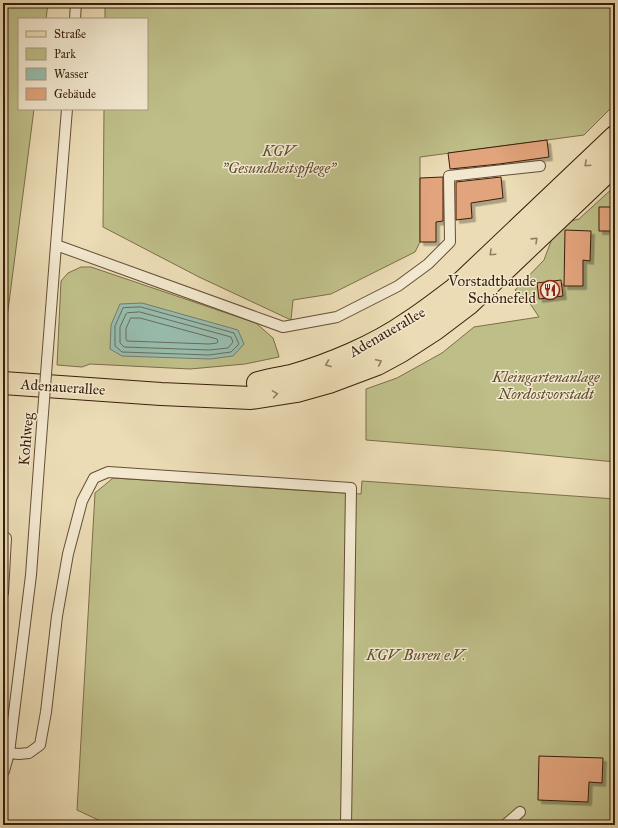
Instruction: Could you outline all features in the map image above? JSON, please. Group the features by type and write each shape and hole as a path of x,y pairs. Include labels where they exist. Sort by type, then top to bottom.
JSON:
{"main road":[{"name":"Adenauerallee","path":"194,395 291,376 323,366 384,338 408,324 455,289 615,137"},
{"name":"Adenauerallee","path":"3,383 161,394 251,398 297,390 329,382 376,364 401,351 435,329 468,304 615,164"}],"lane":[{"path":"75,18 76,3"},
{"name":"Kohlweg","path":"4,771 30,575 67,110"},
{"path":"56,245 284,327 337,317 398,286 428,264 450,242 449,176 540,166"},
{"path":"6,750 19,754 28,753 40,745 46,712 57,616 68,554 82,501 94,478 108,472 350,488 346,825"},
{"path":"3,536 6,538 3,593"},
{"path":"505,825 520,812"}],"green space":[{"path":"3,3 48,3 46,18 18,18 18,110 34,110 3,349"},
{"name":"KGV \"Gesundheitspflege\"","path":"105,3 615,3 615,104 584,135 420,157 420,242 415,252 331,294 293,300 291,320 199,277 103,227 104,110 148,110 148,18 105,18"},
{"name":"Kleingartenanlage Nordostvorstadt","path":"615,186 615,462 366,440 366,389 397,378 442,353 474,327 539,317 531,305 515,290 544,260 553,236 571,221 579,219"},
{"path":"81,267 91,267 256,323 273,338 279,357 245,364 190,369 90,364 82,367 57,365 61,281 68,273"},
{"name":"KGV Buren e.V.","path":"113,478 361,494 362,481 615,499 615,825 109,825 77,810 95,493"}],"water":[{"path":"142,303 238,330 244,344 233,356 210,359 122,356 110,349 111,325 120,304"}],"building":[{"path":"547,140 549,157 450,169 448,153"},
{"path":"443,177 443,221 436,222 436,242 420,242 420,178"},
{"path":"501,177 503,198 471,203 472,218 456,220 456,182"},
{"path":"599,207 615,207 615,231 599,231"},
{"path":"565,230 591,231 590,261 583,260 583,286 564,286"},
{"name":"Vorstadtbaude Schönefeld","path":"561,280 563,296 539,299 537,283"},
{"path":"539,756 603,758 602,783 589,782 588,802 538,800"}],"place":[{"name":"Vorstadtbaude Schönefeld","path":"550,290"}]}
